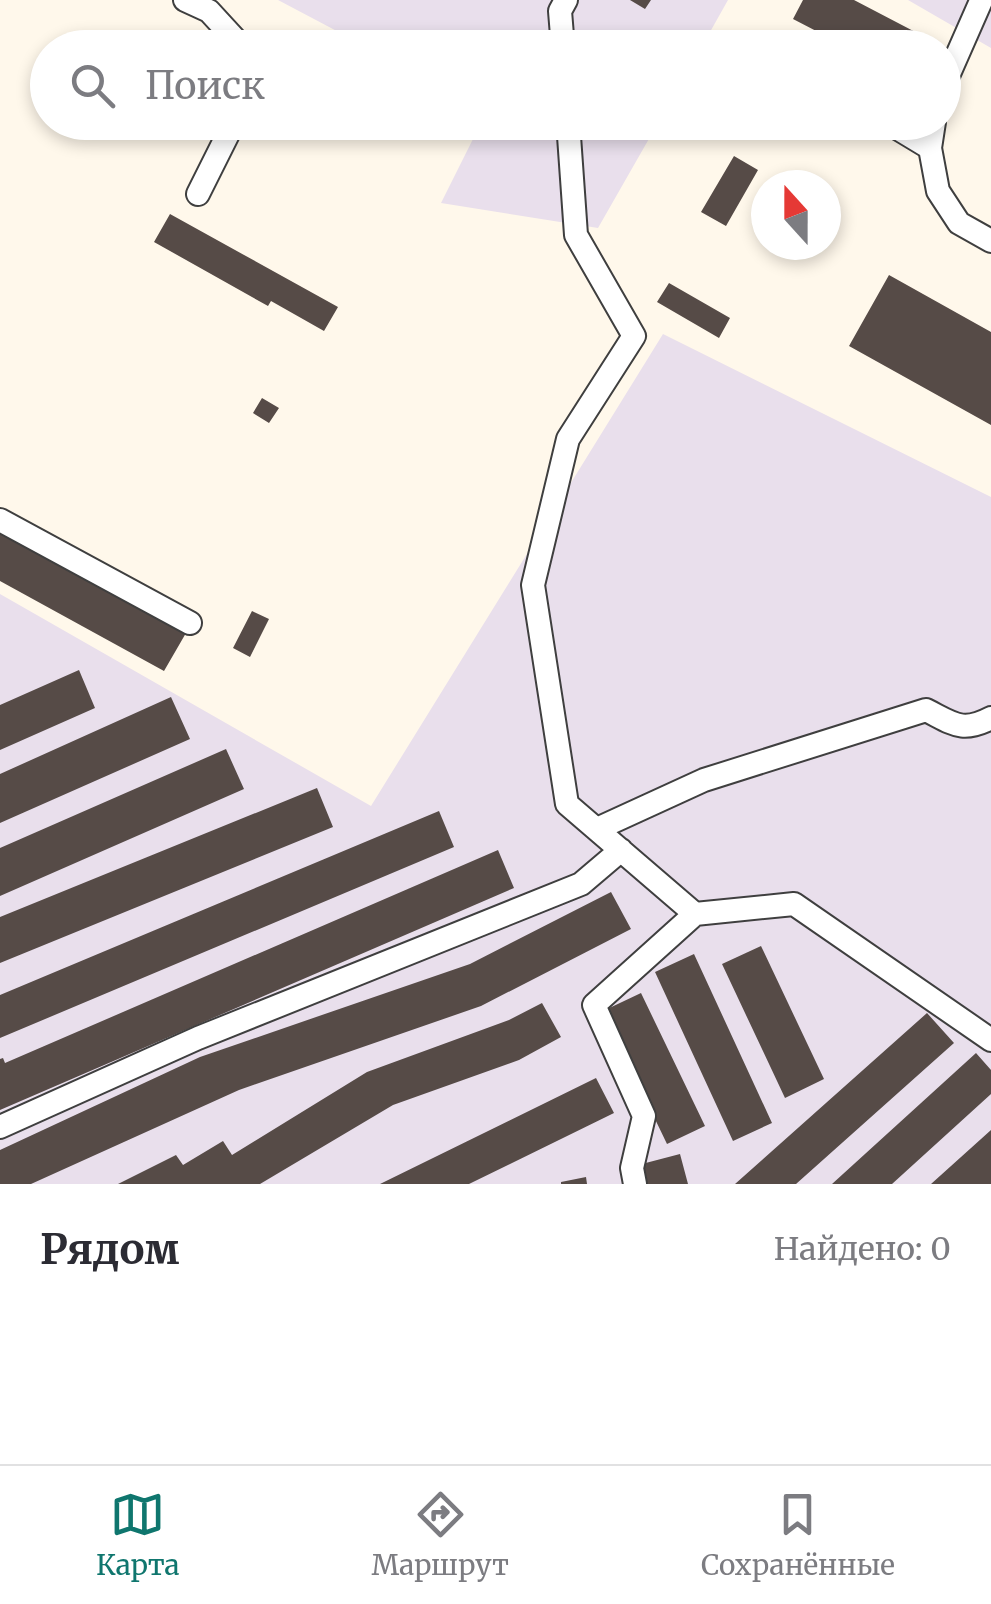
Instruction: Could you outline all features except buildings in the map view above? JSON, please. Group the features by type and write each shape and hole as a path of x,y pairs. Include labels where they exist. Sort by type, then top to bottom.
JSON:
{"street":[{"path":"185,0 209,11 226,30"},
{"path":"561,30 560,11 566,0"},
{"path":"961,45 980,1 991,6"},
{"path":"198,194 225,140"},
{"path":"569,140 576,235 634,336 568,439 533,586 568,804 695,914"},
{"path":"917,140 930,148"},
{"path":"931,140 938,191 959,223 991,241"},
{"path":"0,520 190,622"},
{"path":"597,830 704,780 926,710 973,728 991,718"},
{"path":"0,1127 198,1038 581,884 621,850"},
{"path":"635,1184 632,1168 644,1116 594,1005 695,914 794,904 991,1040"}],"shaded area":[{"path":"278,0 728,0 711,30 335,30"},
{"path":"908,0 991,0 991,48"},
{"path":"472,140 648,140 598,228 441,203"},
{"path":"663,334 991,497 991,1184 0,1184 0,594 371,806"}]}
